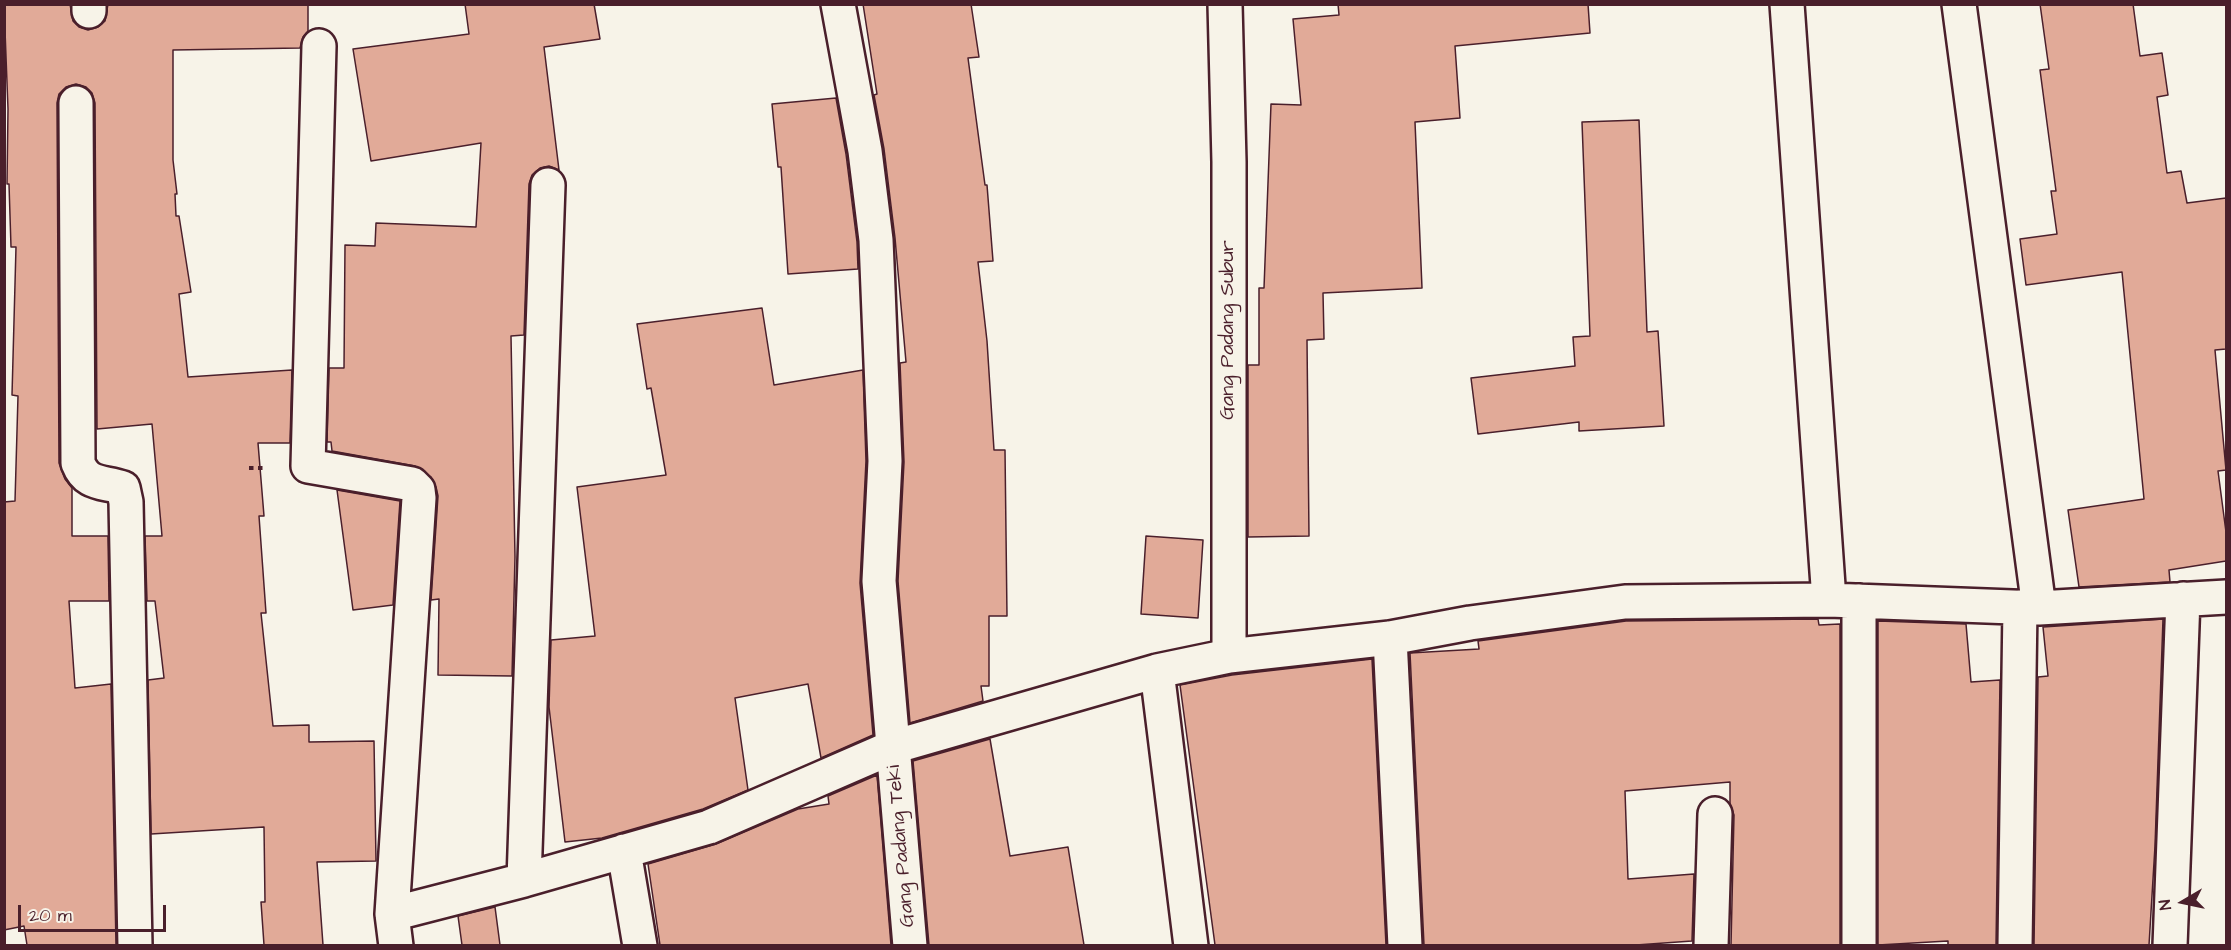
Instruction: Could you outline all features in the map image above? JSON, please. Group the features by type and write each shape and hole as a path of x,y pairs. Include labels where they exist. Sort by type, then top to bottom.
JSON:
{"street":[{"name":"Gang Padang Teki","path":"838,4 865,151 876,240 885,461 879,581 910,945"},
{"name":"Gang Padang Subur","path":"1226,4 1229,162 1229,656"},
{"path":"1787,4 1844,601 1859,945"},
{"path":"1959,4 2030,608 2014,945"},
{"path":"319,46 308,466 412,484 418,489 419,498 392,914 396,945"},
{"path":"76,103 78,463 81,471 89,480 123,488 126,502 135,945"},
{"path":"524,880 548,185"},
{"path":"392,914 524,880 709,827 893,747 1157,671 1229,656 1390,638 1470,623 1626,602 1844,601 2030,608 2226,597"},
{"path":"2170,945 2183,599"},
{"path":"1390,638 1405,945"},
{"path":"1157,671 1191,945"},
{"path":"1712,945 1715,814"},
{"path":"624,851 640,945"}],"building":[{"path":"4,4 70,4 73,21 79,27 88,30 98,27 105,21 108,4 308,4 308,31 303,37 300,48 173,50 173,160 177,194 175,194 176,216 179,216 191,292 179,294 188,377 292,370 290,443 258,443 264,516 259,516 266,613 261,613 273,726 309,725 309,742 374,741 376,861 317,862 323,945 264,945 261,902 265,902 264,827 151,834 148,680 164,678 155,601 147,601 145,536 162,536 152,424 97,429 95,103 92,93 86,87 76,84 66,87 59,94 57,103 59,463 65,479 72,488 72,536 108,536 109,601 69,601 75,688 111,684 116,945 27,945 24,926 4,930 4,502 15,501 18,396 12,395 16,247 11,247 9,184 7,184 8,109"},
{"path":"465,4 594,4 600,39 544,47 559,170 549,166 540,168 532,175 529,184 524,335 511,336 515,557 512,676 438,675 439,599 431,600 438,496 431,477 415,466 332,451 331,442 327,442 329,368 344,368 345,245 375,246 376,223 476,227 481,143 371,161 353,49 469,34"},
{"path":"863,4 971,4 979,57 968,58 985,185 987,185 993,261 978,262 987,341 994,450 1005,450 1007,616 989,616 989,686 981,686 983,701 910,723 898,581 904,462 900,363 906,362 895,238"},
{"path":"1338,4 1588,4 1590,33 1455,46 1460,118 1415,122 1422,288 1323,293 1324,339 1307,340 1309,536 1248,537 1248,365 1259,365 1259,288 1264,288 1271,104 1301,105 1293,19 1339,15"},
{"path":"2040,4 2133,4 2140,56 2162,53 2168,95 2157,97 2167,173 2181,171 2187,203 2226,198 2226,349 2215,350 2226,470 2218,471 2226,532 2226,561 2169,570 2170,582 2079,587 2068,510 2144,499 2122,272 2026,285 2020,239 2057,234 2051,191 2056,191 2040,70 2049,69"},
{"path":"836,98 846,154 857,242 858,269 788,274 781,167 778,167 772,104"},
{"path":"1639,120 1647,332 1658,331 1664,426 1579,431 1579,422 1478,434 1471,378 1575,366 1573,337 1590,336 1582,122"},
{"path":"762,308 774,385 863,370 866,461 860,583 873,735 821,758 808,684 735,698 748,790 703,809 602,838 565,842 549,707 551,640 595,636 577,487 666,475 651,388 647,389 637,324"},
{"path":"337,490 400,501 393,605 353,610"},
{"path":"1146,536 1203,540 1198,618 1141,614"},
{"path":"1818,619 1819,625 1840,624 1840,945 1731,945 1734,815 1730,804 1730,782 1625,791 1628,879 1694,874 1692,941 1636,945 1424,945 1410,653 1479,649 1478,641 1626,621"},
{"path":"2163,619 2149,945 2034,945 2038,677 2048,676 2043,627"},
{"path":"1878,621 1966,624 1971,682 2000,680 1996,945 1948,945 1948,941 1878,945"},
{"path":"1372,659 1386,945 1215,945 1180,685 1232,675"},
{"path":"990,739 1010,856 1068,847 1084,945 929,945 913,761"},
{"path":"877,775 891,945 660,945 648,864 716,844 798,809 829,804 828,796"},
{"path":"495,907 500,945 462,945 458,916"}]}
